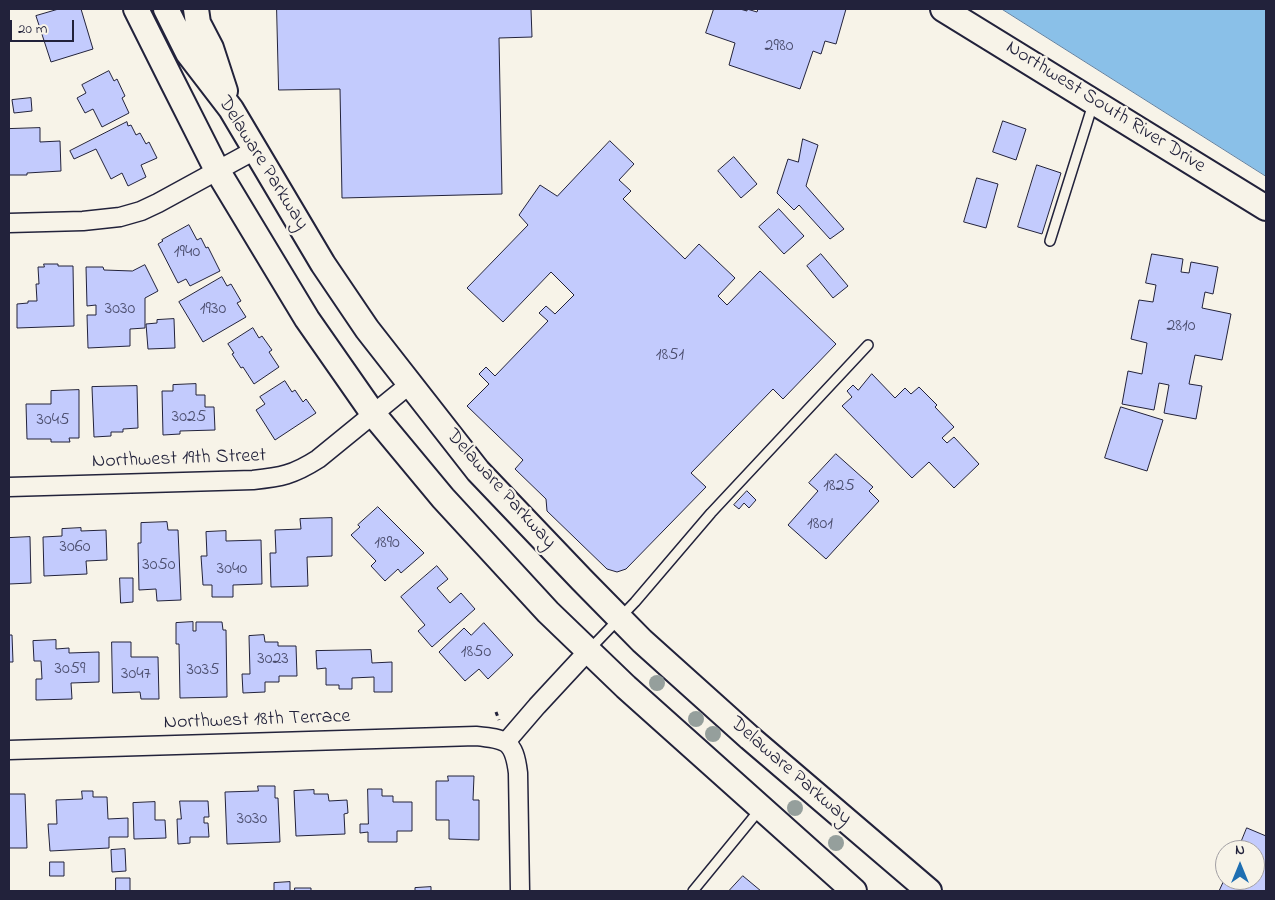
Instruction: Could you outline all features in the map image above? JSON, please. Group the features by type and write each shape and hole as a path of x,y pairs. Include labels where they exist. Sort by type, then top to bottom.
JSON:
{"street":[{"name":"Delaware Parkway","path":"136,9 217,170 307,319 374,415 443,498 548,612 626,687 854,891"},
{"name":"Delaware Parkway","path":"166,9 188,52 231,109 323,264 367,329 478,471 642,642 757,744 929,891"},
{"path":"196,9 198,23 210,48 231,109"},
{"name":"Northwest South River Drive","path":"943,9 1266,208"},
{"path":"9,224 83,221 120,217 141,211 255,150"},
{"name":"Northwest 19th Street","path":"9,487 253,480 289,475 318,459 410,384"},
{"path":"520,891 518,773 516,759 511,747 506,742 588,651"},
{"name":"Northwest 18th Terrace","path":"9,750 476,736 497,738 506,742"}],"lane":[{"path":"1050,241 1094,101"},
{"path":"588,651 620,619 711,513 868,345"},
{"path":"693,891 761,808"}],"path":[{"path":"496,712 499,720"}],"water":[{"path":"1002,9 1265,9 1266,176"}],"building":[{"path":"59,9 81,9 93,49 51,62 36,16"},
{"path":"277,9 531,9 532,37 499,38 502,194 342,198 340,89 279,90"},
{"path":"714,9 740,9 747,11 747,9 757,12 758,9 846,9 836,44 825,41 821,54 813,51 800,89 729,65 735,43 706,33"},
{"path":"109,71 114,81 117,79 125,96 122,98 129,113 102,127 93,109 85,113 77,98 86,93 82,85"},
{"path":"31,98 32,111 14,113 12,100"},
{"path":"1003,121 1026,129 1016,160 993,152"},
{"path":"127,122 128,126 131,125 136,135 140,133 146,144 149,142 157,158 141,165 146,177 128,186 122,173 111,179 96,149 74,159 70,151"},
{"path":"40,128 40,142 60,141 61,171 9,175 9,129"},
{"path":"803,139 818,145 806,186 844,229 830,239 799,205 794,210 777,193 788,159 798,162"},
{"path":"610,141 634,164 619,180 631,191 623,199 685,259 699,244 735,278 718,296 727,305 760,271 836,344 783,399 773,389 691,473 706,487 626,569 617,572 607,569 547,511 546,499 515,469 523,460 467,406 489,384 479,374 486,367 495,376 548,321 539,313 546,306 555,314 574,295 551,272 503,322 467,288 528,225 519,215 540,185 557,196"},
{"path":"734,157 757,184 741,198 718,171"},
{"path":"1037,165 1061,173 1042,234 1018,227"},
{"path":"977,178 998,184 986,228 964,222"},
{"path":"779,209 804,236 784,254 759,227"},
{"path":"189,225 197,240 201,238 206,248 208,247 220,271 190,286 186,279 178,283 158,244"},
{"path":"821,254 848,286 833,298 807,266"},
{"path":"1152,254 1183,259 1181,272 1189,273 1191,262 1218,267 1213,294 1205,292 1202,308 1231,314 1222,360 1195,355 1189,384 1202,386 1196,419 1164,413 1169,385 1159,383 1154,410 1122,404 1128,371 1142,374 1147,343 1131,339 1139,300 1153,302 1156,285 1146,283"},
{"path":"44,264 73,266 74,326 17,328 17,304 37,301 38,267 44,267"},
{"path":"145,265 158,291 145,298 145,328 130,329 130,346 88,348 87,315 96,315 96,305 87,306 86,267 132,271"},
{"path":"222,277 227,286 231,284 241,301 237,303 246,317 203,342 179,302"},
{"path":"174,319 175,348 148,349 146,324 157,323 157,320"},
{"path":"253,328 259,338 262,336 272,350 269,352 279,367 254,384 243,367 241,368 228,344"},
{"path":"872,374 895,398 905,388 911,394 919,387 937,405 935,407 954,427 942,438 947,443 954,437 979,464 954,488 929,462 912,478 842,406 852,397 847,391 853,385 858,390"},
{"path":"285,381 292,392 295,390 303,402 306,399 316,413 275,440 256,410 265,404 260,397"},
{"path":"196,384 196,395 205,395 205,407 214,407 215,430 180,431 180,434 163,435 162,391 173,391 173,385"},
{"path":"137,386 138,428 123,429 123,432 111,432 111,436 94,437 92,387"},
{"path":"79,390 79,438 69,438 70,442 51,442 51,439 27,439 26,404 51,404 51,391"},
{"path":"1121,407 1163,420 1147,471 1105,458"},
{"path":"836,454 873,487 869,491 879,501 826,559 788,525 818,491 809,483"},
{"path":"747,491 756,500 749,508 744,503 739,509 734,505"},
{"path":"378,507 424,553 401,573 398,569 385,581 371,566 376,561 351,535 360,527 358,525"},
{"path":"332,518 332,556 307,557 308,586 271,587 270,553 276,553 275,530 301,529 300,519"},
{"path":"167,522 168,530 178,530 181,600 157,601 156,589 139,590 138,543 141,543 141,523"},
{"path":"81,528 81,531 106,530 107,560 86,561 87,574 44,576 43,537 62,536 62,529"},
{"path":"226,531 226,541 261,540 262,584 233,585 233,597 212,597 212,585 203,585 201,556 207,556 206,532"},
{"path":"30,537 31,583 9,584 9,538"},
{"path":"437,566 448,579 437,588 450,603 461,593 475,609 432,647 418,631 425,625 401,597"},
{"path":"120,578 133,578 133,602 121,603"},
{"path":"193,622 193,631 196,631 196,622 222,622 223,630 226,630 227,697 180,698 179,644 176,644 176,623"},
{"path":"484,623 513,655 488,679 479,669 465,681 439,652 464,628 471,635"},
{"path":"9,635 12,635 13,662 9,662"},
{"path":"264,635 265,642 278,642 278,646 296,646 297,676 279,676 279,682 265,682 265,692 243,693 242,674 250,674 249,636"},
{"path":"56,640 56,649 69,648 69,653 99,652 99,682 71,683 72,699 36,700 36,679 42,679 41,661 34,661 33,641"},
{"path":"112,642 131,642 131,657 158,657 159,699 141,699 140,692 113,693"},
{"path":"371,650 372,663 392,662 392,692 374,692 374,677 352,678 352,689 339,689 339,685 326,685 326,668 317,669 316,651"},
{"path":"448,776 474,776 473,800 479,800 479,840 449,839 449,820 436,820 436,781 448,781"},
{"path":"258,786 275,786 275,798 278,798 280,842 227,844 225,792 258,791"},
{"path":"368,789 382,789 382,796 393,796 393,802 412,802 412,831 397,831 397,842 368,842 368,832 360,833 360,824 368,824"},
{"path":"314,790 314,794 328,794 329,801 347,800 348,813 344,814 345,834 296,836 294,791"},
{"path":"82,791 93,791 93,797 107,797 108,819 128,818 128,837 109,837 109,848 50,851 48,824 57,824 56,800 82,799"},
{"path":"9,794 25,794 27,848 9,848"},
{"path":"180,801 208,801 209,817 204,817 204,823 208,823 209,837 190,837 190,843 178,844 177,819 181,819"},
{"path":"155,802 155,820 165,820 166,838 134,839 133,803"},
{"path":"1247,828 1266,836 1266,891 1219,891 1265,890 1265,840 1242,840"},
{"path":"125,849 126,871 112,872 111,850"},
{"path":"50,862 64,862 64,876 50,876"},
{"path":"743,876 761,891 729,891"},
{"path":"116,878 130,878 130,891 116,891"},
{"path":"290,882 290,891 274,891 274,883"},
{"path":"431,887 431,891 415,891 415,888"},
{"path":"295,888 311,888 311,891 295,891"}]}
